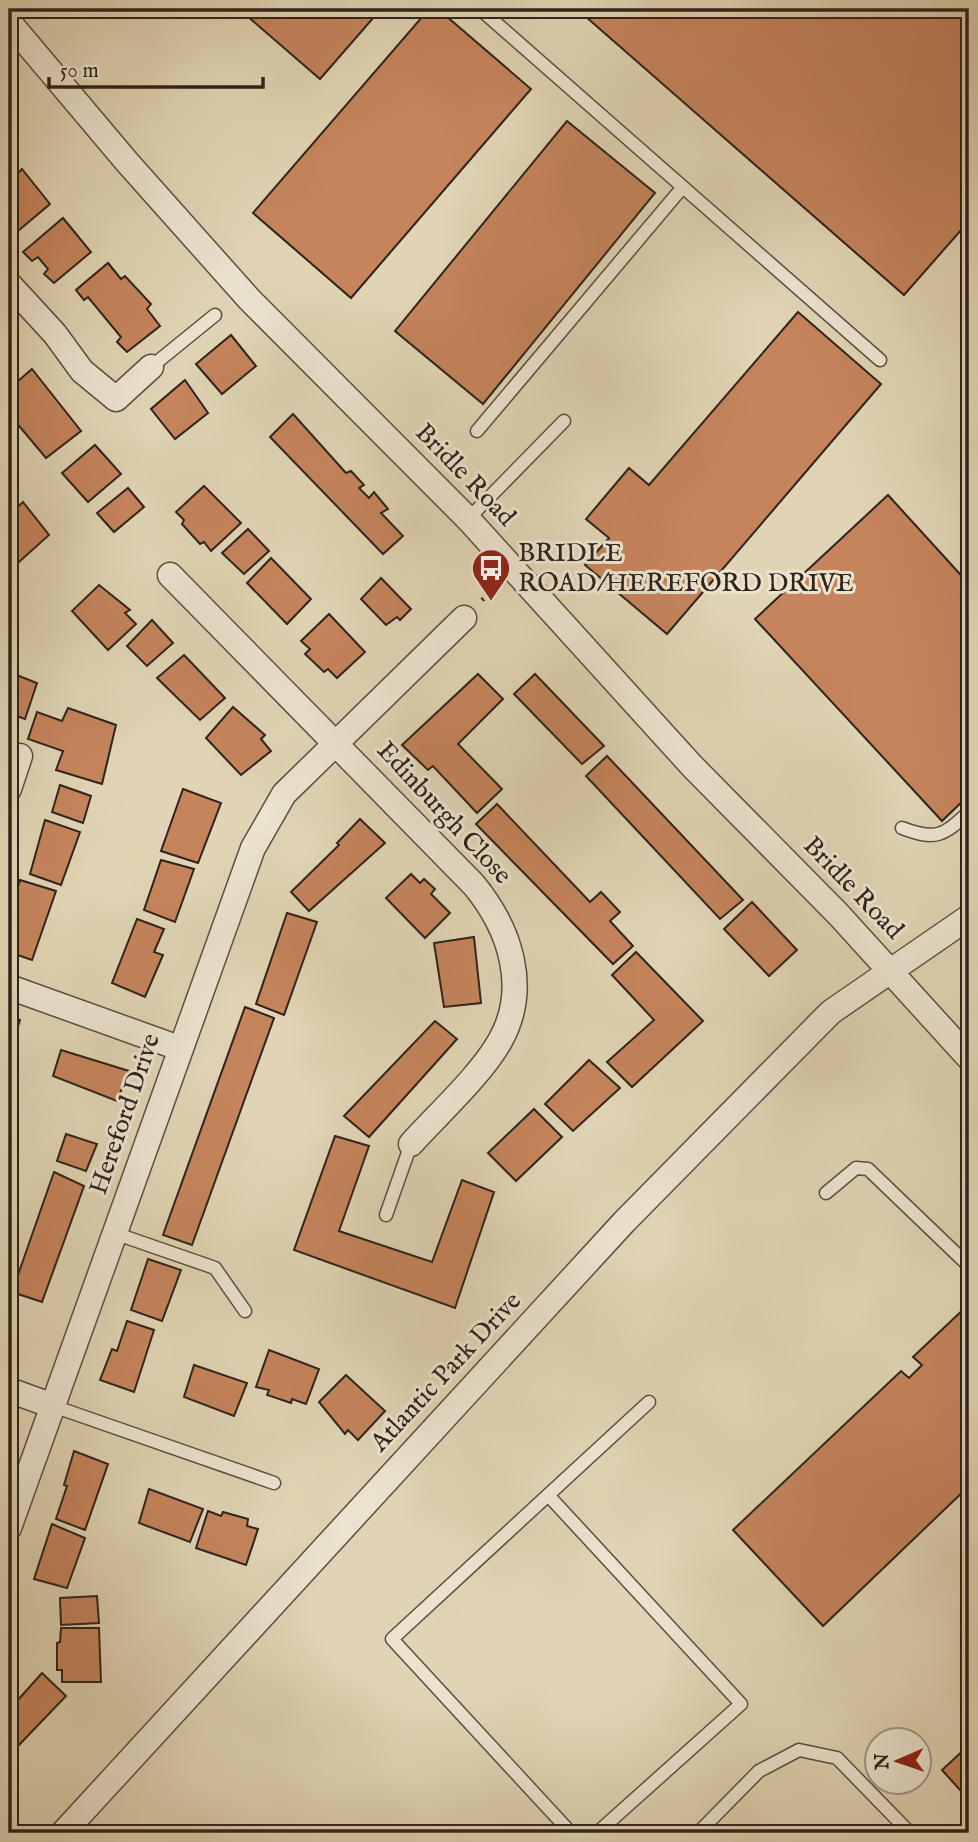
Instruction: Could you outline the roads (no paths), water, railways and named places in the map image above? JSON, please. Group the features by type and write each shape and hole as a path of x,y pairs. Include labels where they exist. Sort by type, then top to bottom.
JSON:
{"street":[{"name":"Bridle Road","path":"9,22 127,162 249,299 468,519 692,766 891,971 969,1058"},
{"path":"9,284 55,334 82,371 116,399 151,367"},
{"path":"170,575 336,742"},
{"name":"Hereford Drive","path":"9,1528 179,1048 253,848 284,794 464,618"},
{"name":"Edinburgh Close","path":"336,742 493,908 510,946 514,982 512,1006 499,1042 411,1144"},
{"path":"9,789 20,756"},
{"name":"Atlantic Park Drive","path":"63,1833 624,1222 831,1012 969,917"},
{"path":"9,987 179,1048"},
{"path":"9,1390 54,1406"}],"lane":[{"path":"480,9 880,360"},
{"path":"477,431 682,188"},
{"path":"151,367 215,315"},
{"path":"468,519 564,421"},
{"path":"902,828 928,838 949,831 969,811"},
{"path":"386,1215 411,1144"},
{"path":"826,1193 856,1168 868,1169 967,1264 969,1262"},
{"path":"114,1233 215,1268 246,1311"},
{"path":"571,1833 392,1639 649,1402"},
{"path":"54,1406 274,1483"},
{"path":"548,1495 741,1704 597,1833"},
{"path":"698,1833 759,1771 799,1750 837,1758 909,1833"}],"place":[{"name":"BRIDLE ROAD/HEREFORD DRIVE","path":"491,602"}]}
